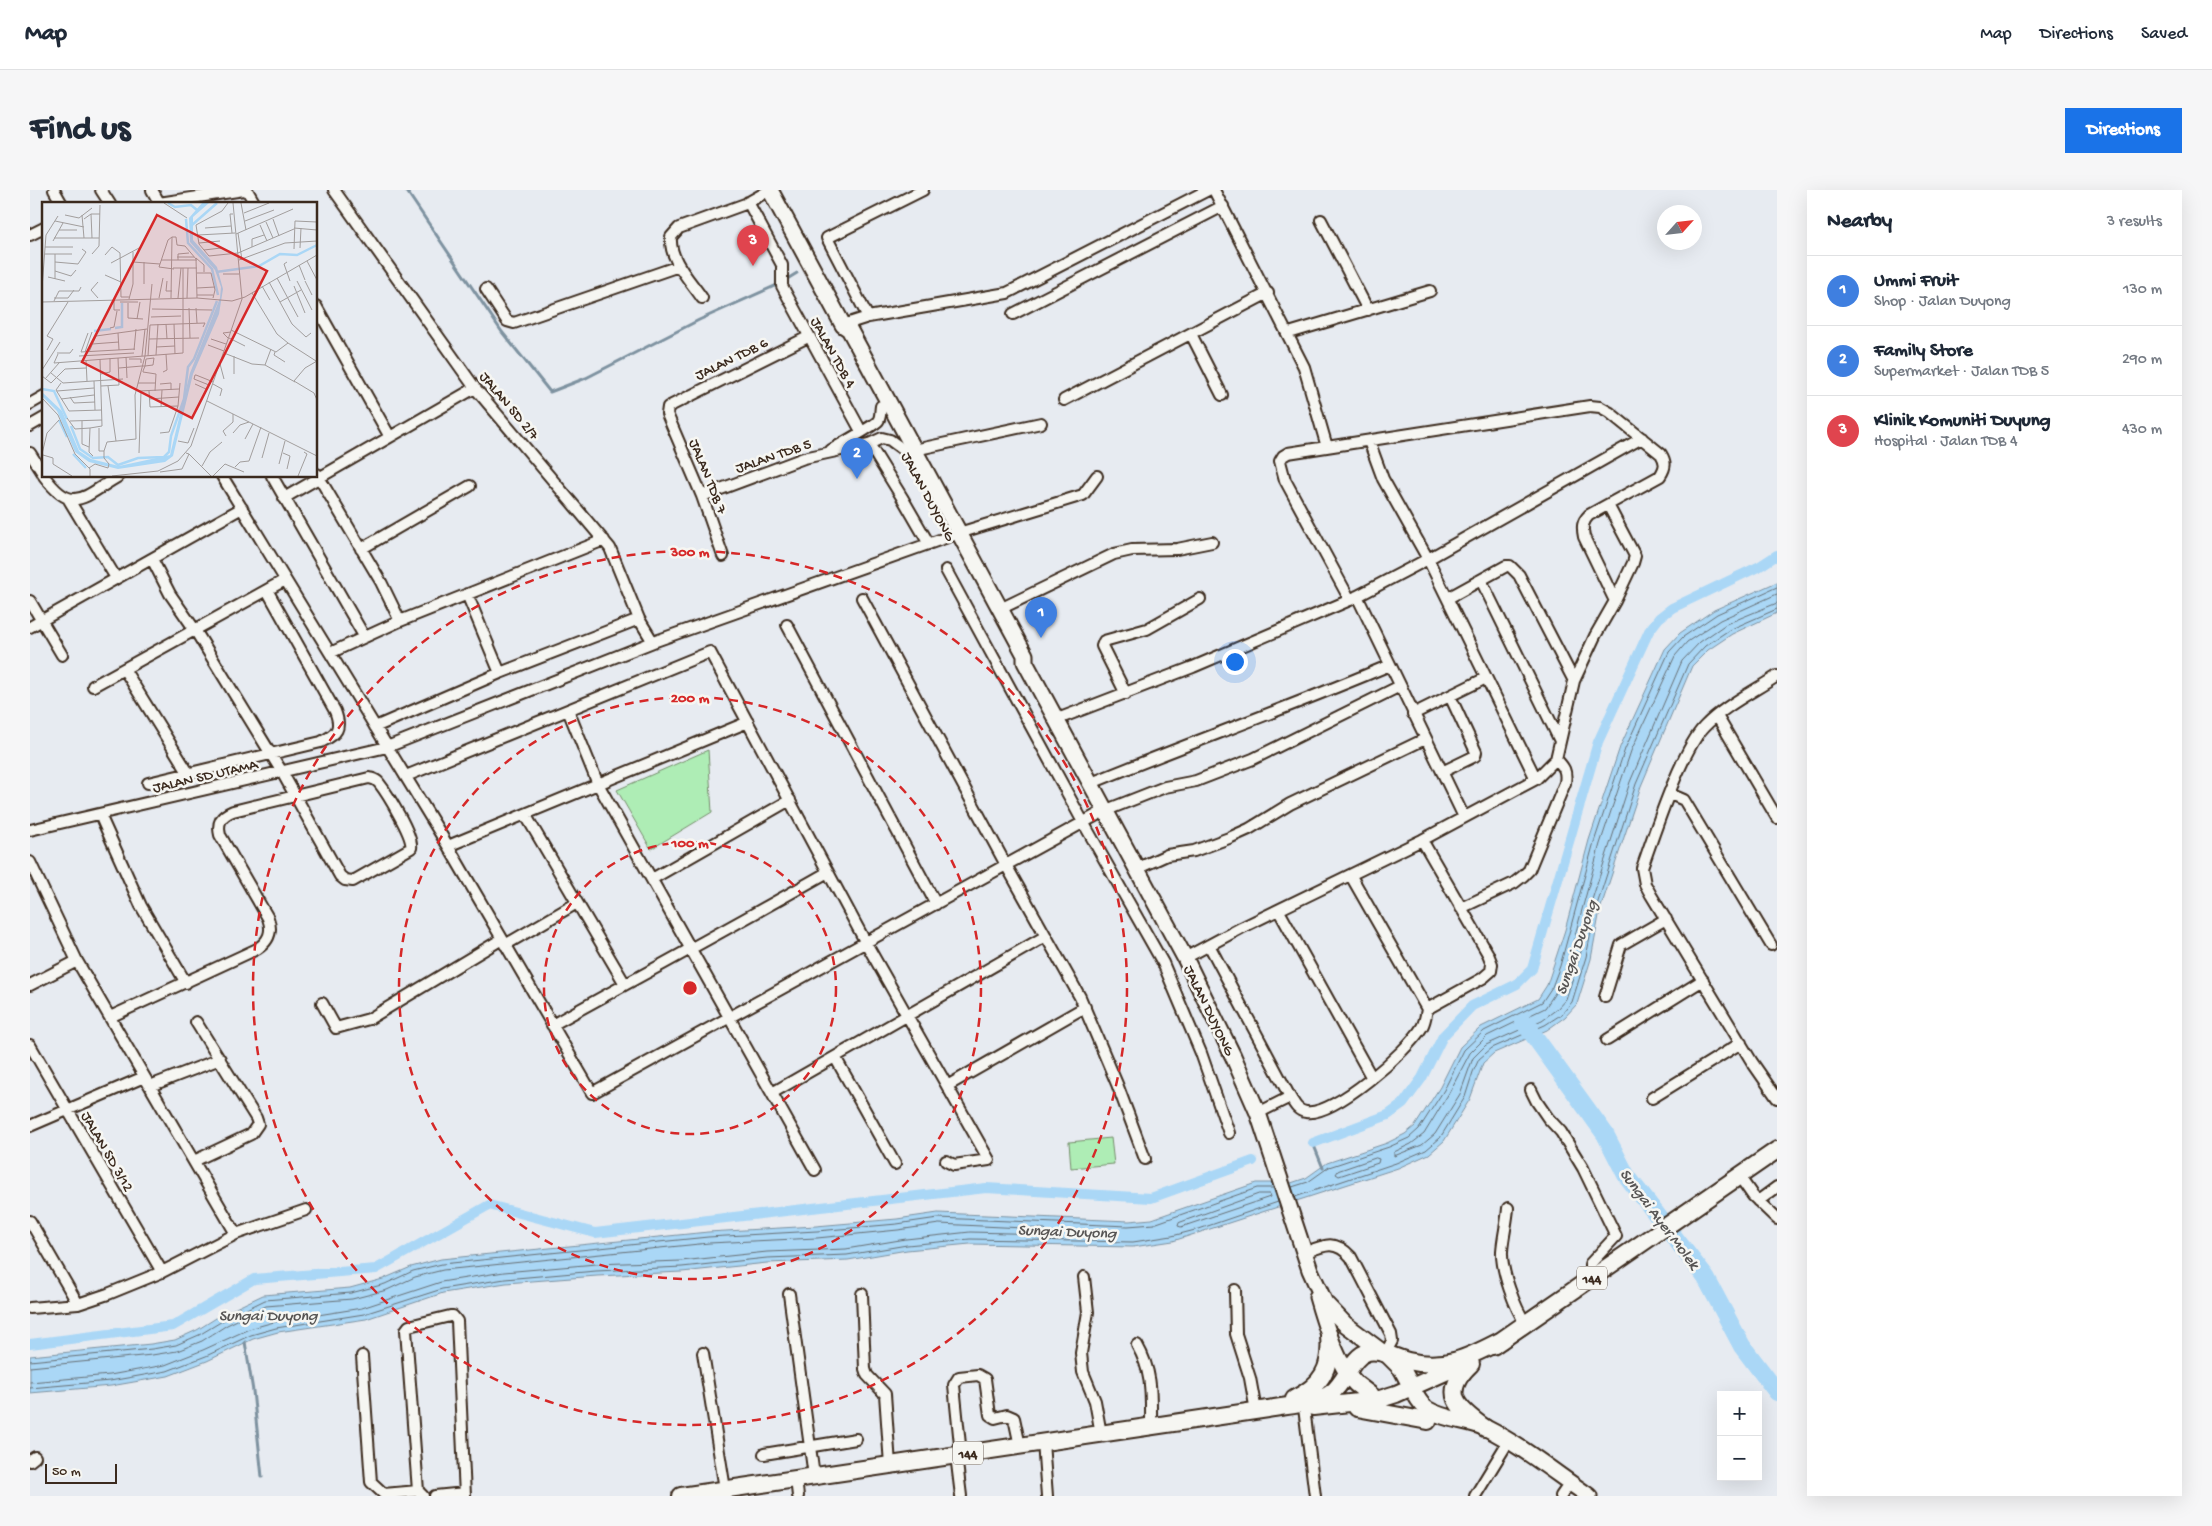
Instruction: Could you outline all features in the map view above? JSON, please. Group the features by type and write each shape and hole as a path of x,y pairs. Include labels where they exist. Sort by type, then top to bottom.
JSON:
{"main road":[{"name":"JALAN DUYONG","path":"770,190 844,325 850,330 1017,658 1025,662"},
{"name":"JALAN DUYONG","path":"844,325 842,332 881,406 910,450"},
{"name":"JALAN DUYONG","path":"955,534 1025,655 1025,662 1055,720 1185,958 1233,1056 1258,1113 1304,1253 1325,1303 1334,1314 1385,1354"},
{"name":"144","path":"1262,1410 1328,1406 1377,1400 1412,1388 1482,1354 1777,1150"},
{"path":"1310,1270 1329,1336 1338,1360 1348,1375"},
{"path":"1262,1410 1295,1399 1310,1391 1317,1384 1329,1362 1329,1336"},
{"name":"144","path":"681,1496 1262,1410 1318,1399 1337,1388 1348,1375 1354,1362 1366,1352 1385,1354 1427,1365 1444,1364 1470,1356 1502,1340"},
{"path":"1385,1354 1402,1369 1420,1402 1432,1412 1485,1428"},
{"path":"1482,1354 1460,1375 1454,1392 1455,1401 1460,1409 1485,1428 1505,1439 1589,1496"},
{"name":"144","path":"1348,1375 1356,1384 1377,1400 1428,1421"},
{"path":"1328,1406 1360,1408 1428,1421 1505,1439"}],"street":[{"path":"54,190 61,202"},
{"path":"102,190 109,202"},
{"path":"152,190 159,202"},
{"path":"167,202 245,190 254,202"},
{"name":"JALAN SD 2/7","path":"334,190 475,388 604,540 614,556 639,619 653,642"},
{"path":"702,298 679,266 670,244 670,237 679,228 748,202 770,190"},
{"path":"868,317 827,238 923,190"},
{"path":"844,325 868,317 1007,293 1208,190"},
{"path":"1214,190 1289,333 1304,367 1327,447"},
{"name":"JALAN TDB 4","path":"748,202 782,265 782,282 808,337 861,430"},
{"path":"1013,314 1223,206"},
{"path":"1322,220 1368,310"},
{"path":"30,235 42,229"},
{"path":"486,289 507,321 514,324 679,266"},
{"path":"1289,333 1430,291"},
{"path":"1064,400 1268,292"},
{"path":"318,310 390,438"},
{"path":"1191,334 1222,395"},
{"name":"JALAN TDB 6","path":"668,407 808,337"},
{"path":"400,621 381,582 318,476 390,438 475,388"},
{"path":"30,404 42,397"},
{"path":"826,454 861,430 875,424 879,419 881,406"},
{"path":"1464,817 1390,665 1285,480 1281,470 1280,461 1282,456 1288,453 1590,406 1600,407 1642,438 1661,454 1665,461 1665,469 1660,476 1588,515 1584,521 1582,528 1584,537 1615,601"},
{"name":"JALAN TDB 7","path":"668,407 667,414 702,496 723,556"},
{"path":"30,426 42,419"},
{"path":"910,450 1041,424"},
{"name":"JALAN TDB 5","path":"702,496 804,458 869,444 882,438 910,450"},
{"path":"1055,720 1126,694 1353,598 1428,559 1642,438"},
{"path":"1369,441 1383,479 1448,598 1536,779"},
{"path":"869,444 904,499 928,544"},
{"path":"30,453 42,473"},
{"name":"JALAN SD UTAMA","path":"30,830 387,746 653,642 955,534 1084,495 1096,476"},
{"path":"46,478 56,492 69,500 116,578"},
{"path":"69,500 79,499 116,478"},
{"path":"223,478 448,846 592,1093 1104,811 1165,787 1196,781 1253,759 1400,686"},
{"path":"273,478 364,636"},
{"path":"284,498 315,478"},
{"path":"361,549 470,486"},
{"path":"1185,958 1422,840 1536,779 1556,759 1574,682 1595,636 1615,601 1635,556 1608,504"},
{"path":"30,627 242,508"},
{"path":"330,653 400,621 604,540"},
{"path":"1000,609 1114,554 1132,550 1177,549 1212,542"},
{"path":"110,1017 186,983 257,949 265,943 270,934 271,925 220,835 218,826 220,819 234,811 294,796 369,778 375,779 389,798 413,844 411,848 353,880 345,880 340,876 294,796 282,772 195,630 170,594 152,559"},
{"path":"1448,598 1506,566 1515,570 1574,682"},
{"path":"946,570 1083,822 1163,963 1202,1053 1229,1132"},
{"path":"93,686 285,580"},
{"path":"1481,580 1560,741"},
{"path":"148,783 321,742 334,734 339,724 335,711 267,590"},
{"path":"467,594 500,673"},
{"path":"862,598 1085,1007 1145,1159"},
{"path":"1126,694 1102,646 1104,641 1147,629 1200,599"},
{"path":"30,601 62,654"},
{"path":"375,727 500,673 639,619"},
{"path":"787,625 936,904"},
{"path":"406,776 710,652 866,943 989,1160 954,1164 946,1161"},
{"path":"1089,784 1221,731 1304,702 1390,665"},
{"path":"124,669 189,774"},
{"path":"1777,676 1717,716 1702,729 1693,743 1670,794 1642,868 1645,884 1741,1043 1777,1098"},
{"path":"1414,714 1486,678"},
{"path":"1442,772 1475,756 1476,752 1450,696"},
{"path":"568,710 598,784 815,1170"},
{"path":"1717,716 1777,818"},
{"path":"448,846 748,722"},
{"path":"1136,869 1167,854 1194,851 1249,829 1290,804 1425,738"},
{"path":"1462,908 1514,883 1529,870 1565,783 1566,774 1564,766 1556,759"},
{"path":"1670,794 1684,800 1771,946"},
{"path":"652,879 790,800"},
{"path":"525,814 625,984"},
{"path":"100,815 141,906 186,983"},
{"path":"1422,840 1492,964 1491,971 1483,978 1427,1009"},
{"path":"30,862 33,880 77,961 236,1234"},
{"path":"552,1024 692,950 828,872"},
{"path":"1209,946 1296,1108 1305,1112 1317,1112 1348,1096 1401,1053 1422,1027 1427,1009 1351,876"},
{"path":"322,1003 336,1028 368,1019 504,942 578,903"},
{"path":"1278,911 1372,1078"},
{"path":"1605,997 1621,945 1666,919"},
{"path":"772,1093 908,1017 1046,936"},
{"path":"30,985 77,961"},
{"path":"1607,1040 1703,980"},
{"path":"947,1086 1085,1007"},
{"path":"194,1160 251,1134 258,1124 196,1022"},
{"path":"1652,1098 1741,1043"},
{"name":"JALAN SD 3/12","path":"30,1044 162,1272"},
{"path":"835,1057 895,1164"},
{"path":"30,1126 67,1110 147,1082 220,1060"},
{"path":"1532,1090 1536,1102 1562,1132 1583,1168 1599,1204 1615,1230 1616,1236 1612,1242 1590,1264 1590,1279"},
{"path":"1258,1113 1290,1096"},
{"path":"1739,1176 1758,1201 1777,1219"},
{"path":"1758,1201 1777,1187"},
{"path":"1508,1208 1502,1251 1513,1298 1518,1312 1526,1324"},
{"path":"30,1308 78,1304 108,1294 162,1272 236,1234 306,1210"},
{"path":"30,1221 78,1304"},
{"path":"1304,1253 1329,1244 1337,1245 1344,1249 1351,1257 1391,1334 1392,1341 1385,1354"},
{"path":"1084,1277 1088,1312 1081,1353 1083,1372 1095,1401 1101,1434"},
{"path":"1235,1290 1236,1334 1262,1410"},
{"path":"789,1294 814,1476"},
{"path":"862,1294 865,1369 867,1375 885,1394 890,1465"},
{"path":"362,1356 371,1482 384,1494 420,1494 406,1330 409,1326 450,1316 453,1316 457,1321 465,1495 435,1496"},
{"path":"1138,1345 1145,1359 1151,1380 1151,1426"},
{"path":"703,1354 725,1489"},
{"path":"961,1496 954,1385 959,1377 978,1375 985,1379 990,1415 995,1418 1007,1415 1014,1418 1020,1446"},
{"path":"1304,1408 1315,1496"},
{"path":"764,1454 856,1439"},
{"path":"1476,1496 1505,1439"},
{"path":"1043,1442 1047,1496"},
{"path":"796,1479 798,1496"},
{"path":"1560,1496 1570,1483"}],"green space":[{"path":"708,750 712,812 651,849 617,790"},
{"path":"1111,1138 1114,1164 1071,1168 1069,1142"}],"water":[{"name":"Sungai Duyong","path":"1777,582 1777,613 1732,634 1708,650 1692,666 1641,786 1600,910 1591,959 1577,1004 1565,1017 1547,1030 1494,1053 1483,1063 1470,1099 1444,1141 1429,1154 1398,1168 1173,1241 1133,1247 970,1244 907,1250 848,1260 767,1263 682,1272 506,1283 443,1293 366,1319 278,1332 253,1339 207,1361 168,1376 111,1386 30,1393 30,1356 175,1340 263,1295 350,1288 441,1259 708,1232 816,1226 897,1219 938,1213 1129,1221 1152,1219 1256,1183 1291,1183 1306,1178 1327,1163 1387,1143 1405,1134 1415,1126 1440,1087 1460,1047 1481,1027 1538,999 1547,985 1565,930 1589,840 1620,747 1665,649 1680,633 1714,610"}],"waterway":[{"path":"406,190 502,332 550,392 586,378 699,320 779,284"},
{"path":"784,281 797,273"},
{"path":"1313,1143 1388,1115 1403,1104 1422,1078 1443,1036 1472,1006 1517,984 1532,969 1598,742 1649,631 1659,618 1672,608 1760,566 1777,555"},
{"name":"Sungai Ayer Molek","path":"1524,1022 1605,1134 1626,1175 1706,1278 1742,1346 1777,1392"},
{"path":"1313,1143 1323,1168"},
{"path":"30,1344 173,1326 254,1279 376,1269 489,1205 595,1233 986,1188 1151,1198 1253,1161"},
{"path":"245,1342 253,1391 262,1477"}],"place":[{"name":"Klinik Komuniti Duyung","path":"753,266"},
{"name":"Family Store","path":"857,479"},
{"name":"Ummi Fruit","path":"1041,638"}]}
